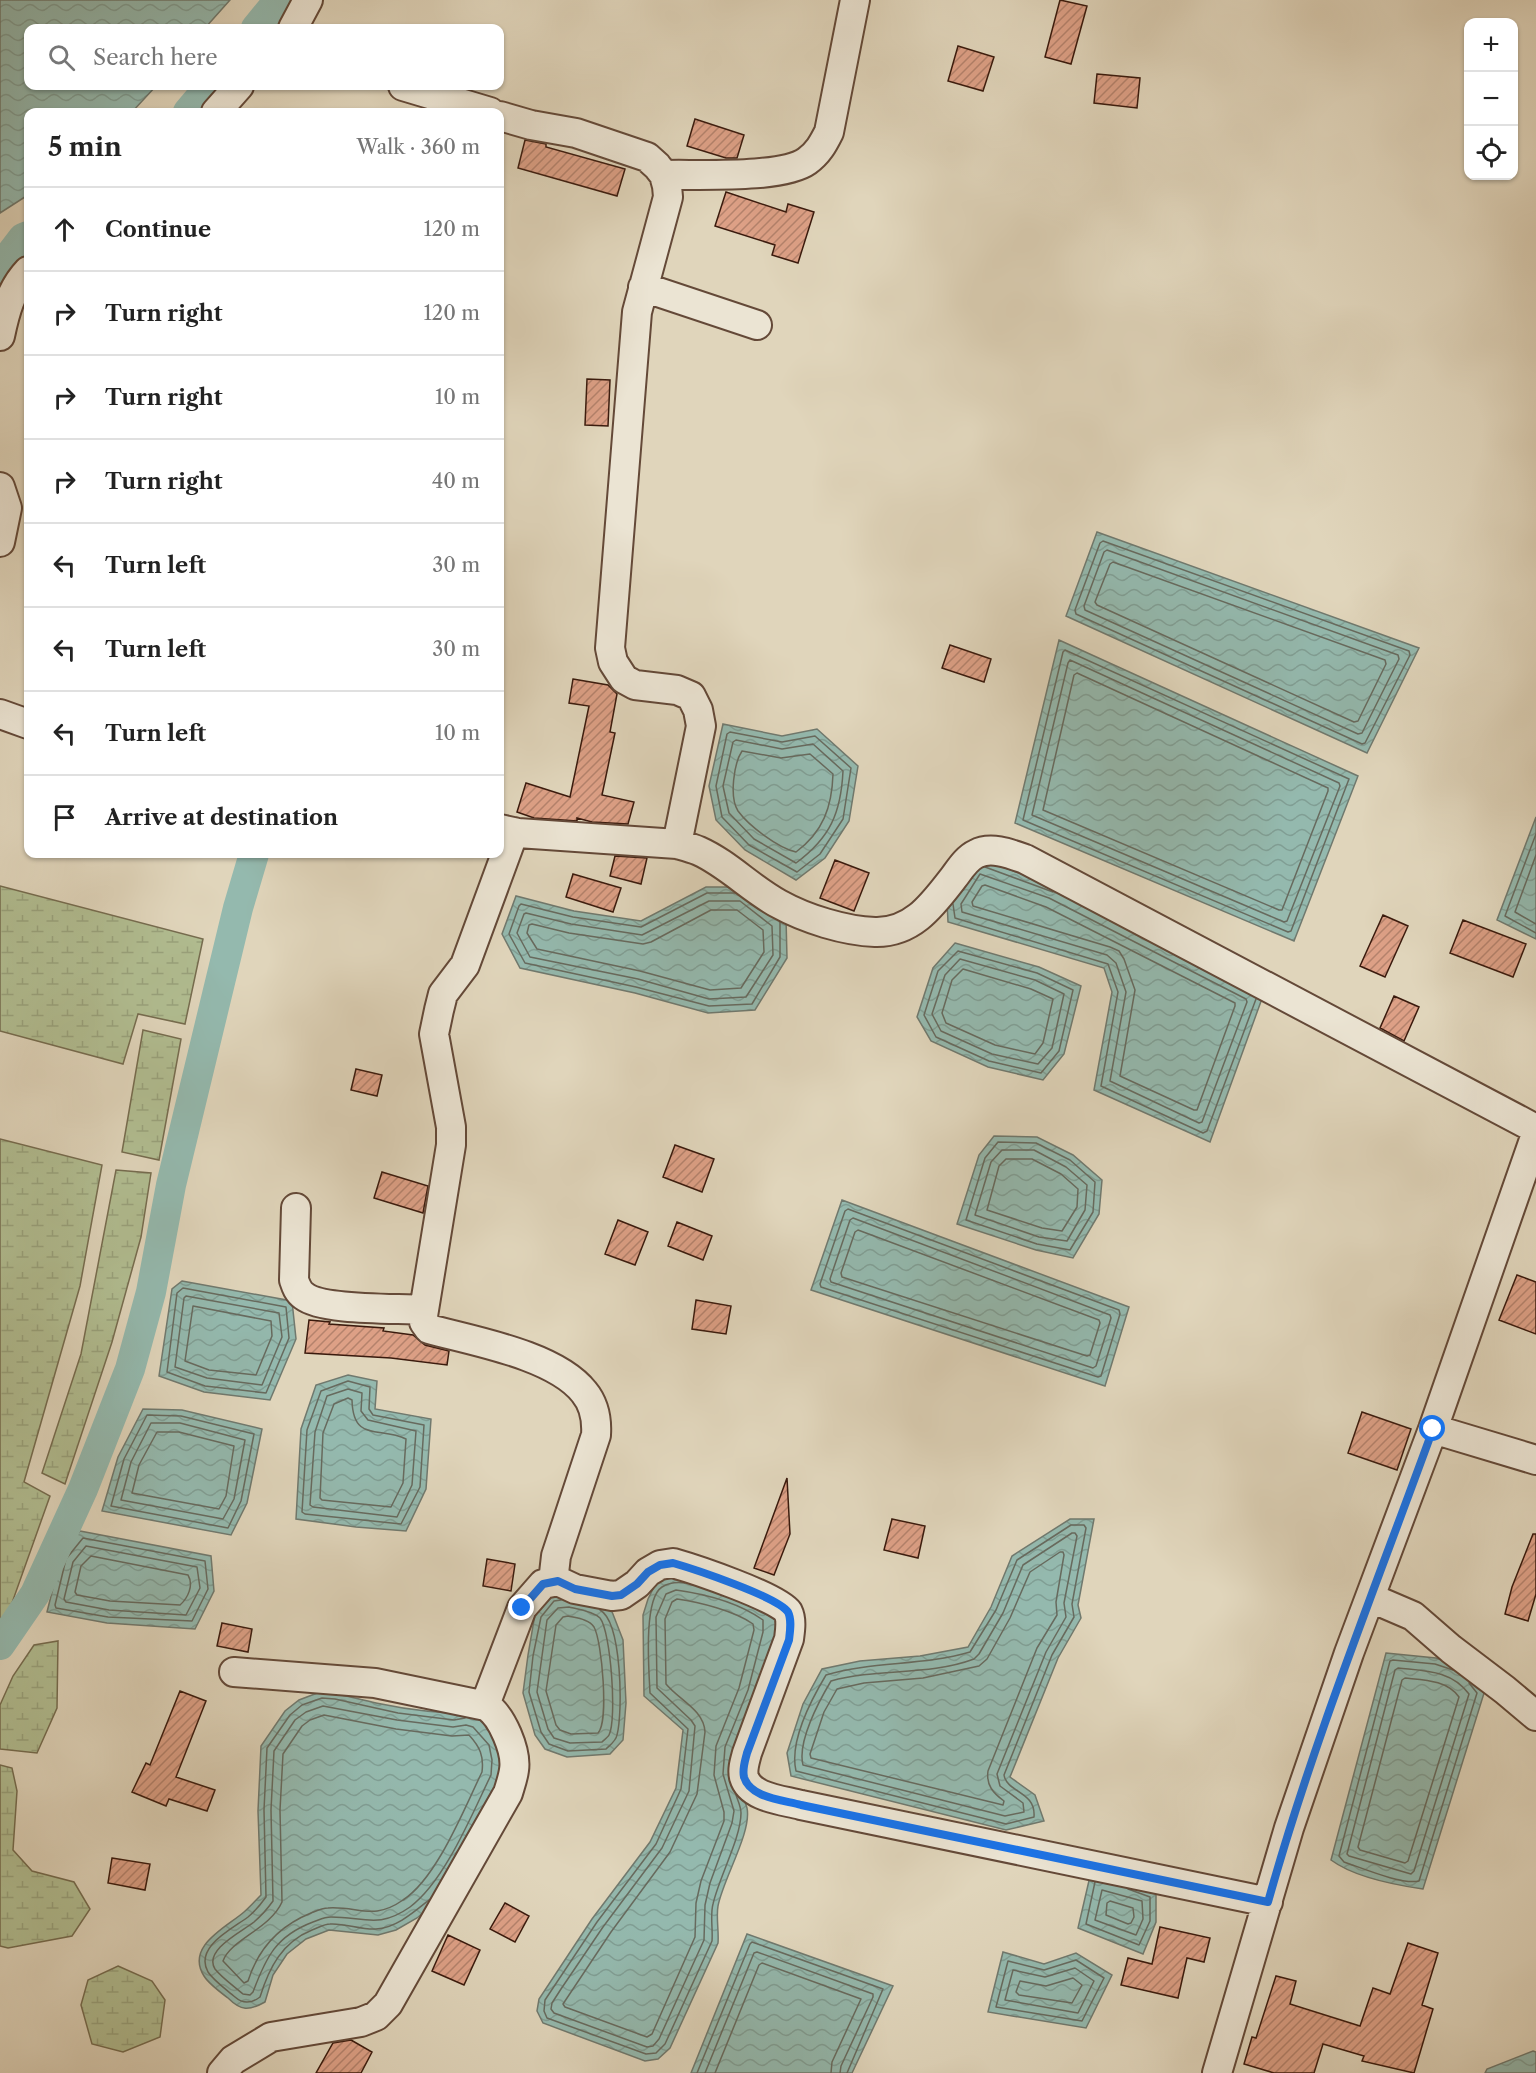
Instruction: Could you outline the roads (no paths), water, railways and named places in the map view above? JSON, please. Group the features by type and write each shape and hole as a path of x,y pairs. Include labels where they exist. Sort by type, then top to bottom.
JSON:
{"street":[{"path":"295,24 308,0"},
{"path":"664,175 778,172 805,163 820,150 830,132 855,0"},
{"path":"220,108 235,90"},
{"path":"416,90 477,108"},
{"path":"504,117 531,125 576,133 647,157 664,175 668,186 668,197 637,312 610,648 614,662 624,679 636,685 654,686 684,693 691,696 698,710 701,726 677,844"},
{"path":"0,336 6,308 16,286 24,276"},
{"path":"643,287 757,325"},
{"path":"0,487 7,508 0,542"},
{"path":"0,714 24,723"},
{"path":"507,831 677,844 699,851 779,904 804,916 824,923 874,932 896,931 915,921 946,888 964,864 976,854 1003,851 1025,859 1536,1129"},
{"path":"499,858 465,965 443,994 434,1034 451,1127 452,1145 424,1310 424,1322 429,1329 504,1349 539,1362 577,1384 586,1394 597,1421 596,1435 556,1556 554,1582"},
{"path":"1224,2071 1289,1828 1349,1653 1433,1429 1536,1134"},
{"path":"296,1208 294,1280 303,1296 332,1305 424,1310"},
{"path":"1433,1429 1536,1460"},
{"path":"486,1706 522,1608 543,1584 558,1581 575,1589 612,1596 621,1595 637,1584 648,1572 660,1565 673,1563 749,1589 781,1605 788,1613 791,1626 789,1640 747,1753 744,1767 744,1776 749,1786 759,1794 801,1805 1268,1902"},
{"path":"1371,1598 1413,1616 1536,1716"},
{"path":"222,2073 233,2060 271,2037 361,2022 376,2016 388,2004 508,1793 514,1772 512,1750 500,1721 494,1711 486,1706 375,1683 234,1671"}],"water":[{"path":"0,0 230,0 209,24 24,24 24,90 152,90 136,108 24,108 24,198 0,213"},
{"path":"1097,532 1419,648 1367,753 1066,616"},
{"path":"1059,640 1358,776 1294,941 1015,823"},
{"path":"723,724 782,736 817,729 858,766 849,821 825,858 796,880 745,850 716,820 709,786"},
{"path":"1536,817 1536,939 1497,920"},
{"path":"986,861 1054,886 1264,993 1210,1142 1094,1090 1112,992 1104,968 948,922 947,901"},
{"path":"706,887 744,887 786,918 787,958 755,1010 708,1013 635,993 520,968 502,934 516,896 574,911 641,921"},
{"path":"955,943 1039,967 1081,986 1064,1054 1043,1080 988,1067 931,1041 917,1017 933,968"},
{"path":"994,1136 1037,1137 1073,1155 1102,1180 1099,1214 1073,1258 1036,1250 957,1224 979,1155"},
{"path":"842,1200 1129,1307 1105,1386 811,1290"},
{"path":"182,1281 292,1301 296,1339 270,1400 204,1392 159,1376 172,1289"},
{"path":"348,1375 377,1381 375,1409 431,1419 426,1489 406,1531 296,1519 301,1429 316,1385"},
{"path":"143,1409 182,1410 262,1429 247,1503 231,1535 102,1511 118,1457"},
{"path":"1070,1519 1094,1519 1078,1605 1081,1618 1058,1658 1010,1777 1035,1795 1044,1821 1006,1830 791,1776 787,1753 803,1704 822,1669 860,1661 920,1656 968,1647 991,1607 1012,1556"},
{"path":"80,1531 211,1556 214,1591 195,1629 107,1623 47,1612 61,1556"},
{"path":"674,1576 777,1613 776,1633 742,1795 747,1808 745,1830 718,1906 718,1943 670,2048 658,2059 645,2061 543,2023 537,2011 539,1999 592,1919 650,1842 676,1788 683,1730 644,1696 643,1615 656,1583"},
{"path":"570,1593 611,1609 623,1640 626,1703 623,1740 610,1754 567,1757 545,1749 535,1735 523,1693 535,1614 552,1595"},
{"path":"1386,1653 1436,1658 1462,1667 1485,1690 1423,1889 1363,1876 1331,1860"},
{"path":"320,1692 414,1710 479,1714 501,1738 505,1778 436,1902 417,1918 396,1930 378,1935 329,1930 306,1939 287,1954 273,1975 265,2002 245,2008 233,2002 206,1979 200,1965 200,1955 210,1938 244,1912 261,1895 258,1811 261,1746 285,1711 299,1700"},
{"path":"1091,1872 1156,1891 1156,1922 1143,1954 1078,1928"},
{"path":"747,1934 893,1986 852,2073 691,2073"},
{"path":"1003,1952 1044,1964 1076,1953 1112,1975 1086,2028 988,2012"},
{"path":"1533,2051 1536,2052 1536,2073 1485,2073 1487,2069"}],"waterway":[{"path":"259,24 279,0"},
{"path":"191,108 207,90"},
{"path":"0,268 24,238"},
{"path":"0,1645 35,1594 83,1489 130,1369 151,1292 171,1185 238,908 253,858"}]}
